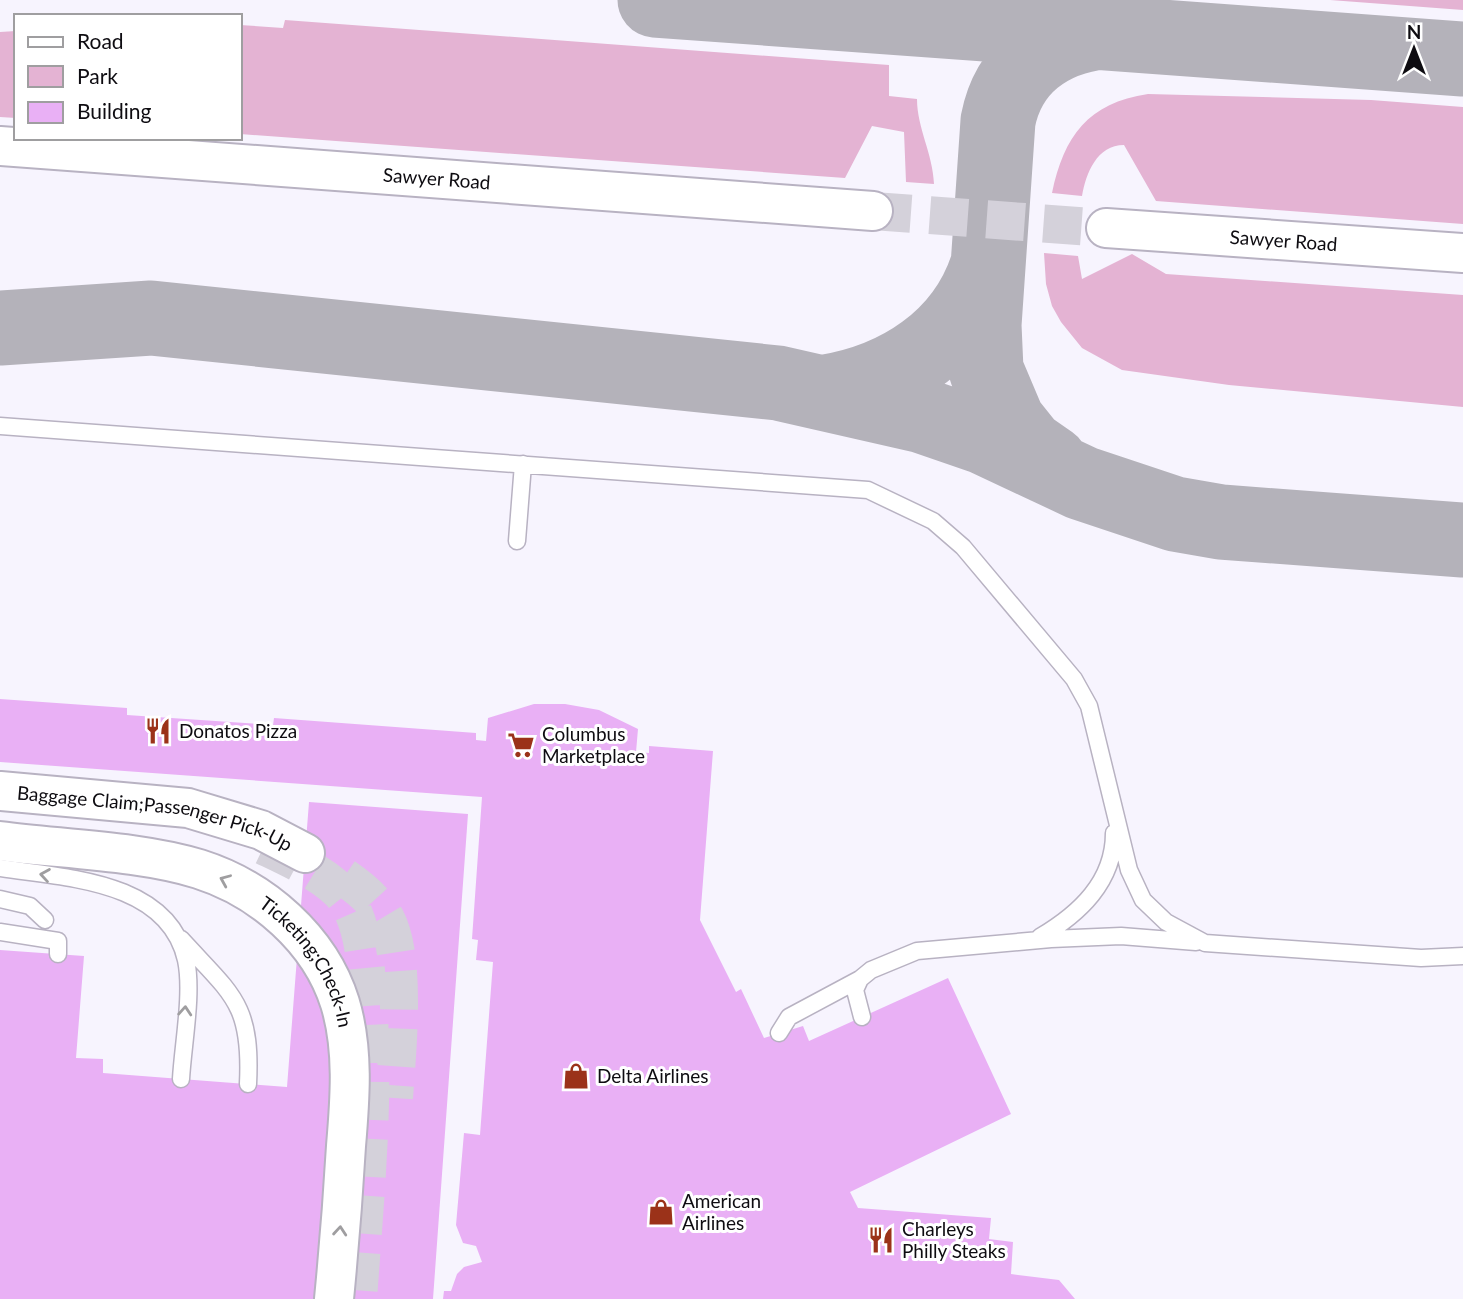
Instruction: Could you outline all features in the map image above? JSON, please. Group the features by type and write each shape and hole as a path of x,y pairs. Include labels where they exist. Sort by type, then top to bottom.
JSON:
{"street":[{"name":"Sawyer Road","path":"0,146 873,211"},
{"name":"Sawyer Road","path":"1106,228 1463,253"},
{"name":"Baggage Claim;Passenger Pick-Up","path":"0,791 162,805 200,811 261,830 305,853"},
{"name":"Ticketing;Check-In","path":"0,841 198,869 251,891 299,934 320,961 333,986 346,1027 349,1052 349,1102 334,1299"}],"lane":[{"path":"0,426 868,490 933,521 987,574 1084,694 1129,870 1143,900 1166,922 1205,943"},
{"path":"517,541 523,464"},
{"path":"1033,941 1079,912 1094,894 1111,855 1114,816"},
{"path":"0,868 116,888 144,903 233,996 244,1017 250,1050 248,1084"},
{"path":"0,899 30,906 45,920"},
{"path":"167,924 176,936 186,962 181,1079"},
{"path":"0,932 58,941 58,954"},
{"path":"779,1033 789,1017 882,965 917,951 1121,936 1421,958 1463,956"},
{"path":"860,979 855,990 862,1017"}],"green space":[{"path":"1330,0 1463,0 1463,10"},
{"path":"285,20 889,65 889,96 917,99 934,184 906,182 904,132 872,126 845,178 242,134 242,25 283,28"},
{"path":"14,31 14,118 0,117 0,32"},
{"path":"1148,94 1371,100 1463,107 1463,224 1156,201 1124,145 1107,150 1094,162 1086,178 1082,196 1052,193 1064,155 1082,125 1109,105"},
{"path":"1044,253 1078,256 1082,279 1132,254 1166,274 1463,295 1463,407 1229,385 1122,370 1082,348 1061,322 1052,306 1046,284"}],"building":[{"path":"0,699 127,708 127,715 273,725 274,718 476,733 476,740 486,741 488,718 534,704 565,704 599,710 638,729 636,752 649,753 649,746 713,751 700,920 736,992 741,989 764,1038 803,1026 809,1041 948,978 1011,1114 850,1192 858,1208 991,1218 989,1239 1013,1242 1011,1274 1059,1280 1075,1299 443,1299 444,1291 451,1291 457,1274 464,1267 482,1262 476,1246 463,1243 456,1225 464,1133 480,1135 493,962 476,960 478,940 472,939 482,797 0,762"},
{"path":"309,802 468,814 433,1299 0,1299 0,950 84,956 76,1058 103,1059 103,1073 287,1087"}],"taxiway":[{"path":"655,0 1463,59"},
{"path":"1051,463 1028,447 1008,422 986,370 984,325 998,121 1011,86 1021,71 1034,59 1065,41 1102,32"},
{"path":"826,392 878,378 925,352 962,315 976,293 987,267"},
{"path":"0,328 151,318 778,383 923,416 984,437 1082,483 1175,514 1221,522 1463,540"}],"tunnel":[{"path":"873,211 1106,228"},
{"path":"264,846 322,877 341,893 354,913 364,950 370,1075 358,1299"},
{"path":"344,877 362,890 386,919 397,957 399,1006 394,1098"}],"place":[{"name":"Donatos Pizza","path":"158,731"},
{"name":"Columbus Marketplace","path":"521,745"},
{"name":"Delta Airlines","path":"576,1076"},
{"name":"American Airlines","path":"661,1212"},
{"name":"Charleys Philly Steaks","path":"881,1240"}]}
